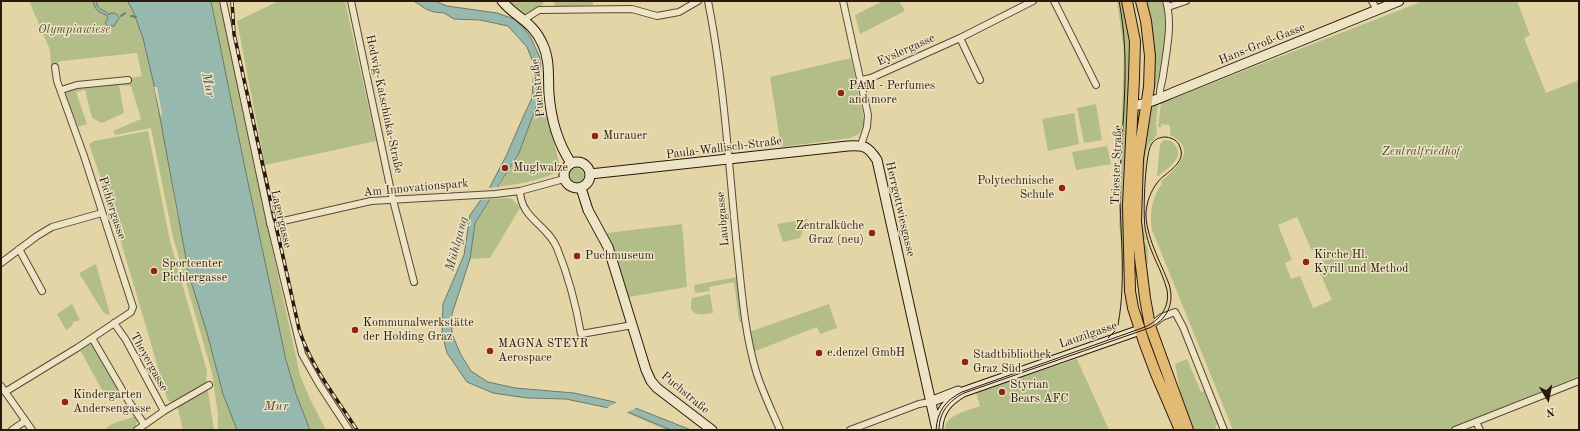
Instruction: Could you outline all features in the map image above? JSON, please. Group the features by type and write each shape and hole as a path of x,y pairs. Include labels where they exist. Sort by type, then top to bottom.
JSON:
{"main road":[{"name":"Triester Straße","path":"1127,1 1135,41 1128,205 1130,291 1132,308 1156,374 1180,430"},
{"name":"Triester Straße","path":"1141,1 1146,21 1150,56 1149,87 1138,159 1136,221 1144,291 1150,326 1188,430"}],"street":[{"name":"Lagergasse","path":"223,1 270,224 302,354 349,430"},
{"name":"Hedwig-Katschinka-Straße","path":"352,1 394,199 414,282"},
{"name":"Puchstraße","path":"502,1 532,27 543,44 546,53 550,104 554,124 563,150 571,163"},
{"path":"525,20 539,10 632,9 657,16 679,12 698,1"},
{"name":"Laubgasse","path":"708,1 715,35 730,159 733,212 746,331 756,372 780,430"},
{"path":"843,1 861,80 868,120 861,145"},
{"name":"Eyslergasse","path":"861,80 871,78 960,38 1033,1"},
{"path":"1054,1 1096,85"},
{"path":"1160,97 1159,91 1163,78 1167,44 1167,4 1186,1"},
{"path":"1372,1 1377,10"},
{"name":"Hans-Groß-Gasse","path":"1133,106 1146,104 1160,97 1399,1"},
{"path":"960,38 980,80"},
{"name":"Pichlergasse","path":"6,392 131,312 133,307 57,81 55,67"},
{"path":"61,90 77,85 128,80"},
{"name":"Paula-Wallisch-Straße","path":"590,174 861,145"},
{"name":"Herrgottwiesgasse","path":"861,145 870,149 877,160 937,430"},
{"path":"571,163 582,163 587,167 590,174 587,184 581,188 572,188 566,184 564,179 565,169 571,163"},
{"name":"Am Innovationspark","path":"270,224 371,201 495,194 520,191 564,179"},
{"name":"Puchstraße","path":"581,188 588,210 608,247 646,370 651,381 657,388 712,430"},
{"path":"520,191 522,204 526,212 549,235 556,247 577,310 581,334 633,325"},
{"path":"1,263 52,227 102,213"},
{"path":"19,249 42,291"},
{"path":"1140,330 1150,326 1162,317 1175,312 1183,327 1224,430"},
{"name":"Theyergasse","path":"114,323 126,340 164,411"},
{"name":"Lauzilgasse","path":"942,411 954,397 976,387 1140,330"},
{"path":"92,338 144,424"},
{"path":"1455,430 1579,382"},
{"name":"Theyergasse","path":"137,430 164,411 209,385"},
{"path":"1,386 32,430"},
{"name":"Lauzilgasse","path":"850,430 919,404 930,402 964,389 976,387"},
{"path":"930,402 937,410 942,411 937,430"},
{"path":"12,430 25,420"},
{"path":"1476,422 1480,430"}],"green space":[{"name":"Olympiawiese","path":"29,1 128,1 133,11 143,38 161,117 176,210 218,376 223,394 237,430 218,430 218,415 212,373 173,237 151,128 115,135 113,131 141,119 131,86 119,85 124,113 102,123 92,118 85,90 76,92 87,124 78,127 65,92 61,90 142,76 137,53 62,61 51,65 50,50"},
{"path":"211,1 220,1 253,162 300,375 310,399 326,430 310,430 296,394 286,360"},
{"path":"279,1 345,1 376,141 265,165 237,21"},
{"path":"506,1 513,1 515,3 521,1 522,3 529,1 544,1 541,8 526,14 521,13"},
{"path":"554,1 593,1 593,5 555,8"},
{"path":"883,1 899,1 905,11 860,34 855,15"},
{"path":"1117,1 1125,1 1131,48 1126,271 1122,272 1123,258 1119,223 1119,199 1124,52"},
{"path":"1146,1 1162,1 1165,17 1165,45 1162,70 1155,88 1152,88"},
{"name":"Zentralfriedhof","path":"1423,1 1517,1 1530,35 1524,38 1546,93 1579,80 1579,376 1446,430 1233,430 1152,230 1151,212 1156,194 1162,184 1161,182 1178,165 1184,153 1183,146 1179,141 1170,135 1170,125 1161,124 1161,127 1158,127 1161,103","holes":["1297,217 1312,251 1318,249 1325,265 1318,268 1332,300 1313,308 1300,276 1291,279 1285,263 1292,260 1278,225"]},
{"path":"851,58 864,124 859,134 850,138 781,147 770,77"},
{"path":"1158,102 1156,123 1157,135 1148,146 1146,153 1142,196 1143,229 1146,239 1144,240 1148,249 1146,275 1140,214 1139,179 1150,110 1152,106"},
{"path":"1096,104 1102,140 1084,143 1077,108"},
{"path":"536,109 546,114 559,162 558,168 554,173 543,178 499,187 519,153"},
{"path":"1074,113 1079,144 1048,151 1042,119"},
{"name":"Sportcenter Pichlergasse","path":"148,131 170,241 207,371 206,384 173,402 168,401 120,240 89,144 94,141"},
{"path":"1164,140 1170,141 1174,144 1178,150 1178,154 1173,163 1157,177 1160,144"},
{"path":"1107,146 1111,164 1076,170 1072,152"},
{"path":"576,168 582,170 584,176 582,182 576,184 570,182 568,176 570,170"},
{"path":"491,199 512,199 520,208 490,258 470,259 475,223"},
{"path":"808,219 800,238 783,242 777,224"},
{"path":"682,224 687,287 629,297 612,243 607,233"},
{"path":"96,264 110,314 107,315 103,312 79,273"},
{"path":"737,277 741,322 739,321 734,282 709,287 710,291 695,293 694,285"},
{"path":"710,294 713,313 699,314 693,312 691,309 692,298"},
{"path":"72,304 80,320 73,322 72,326 66,330 57,314"},
{"path":"829,304 837,328 820,334 817,327 753,352 749,332"},
{"path":"87,344 92,344 121,392 107,399 79,348"},
{"path":"1077,359 1109,430 945,430 949,420 953,417 980,406 976,392"},
{"path":"1187,359 1201,392 1204,391 1218,424 1215,426 1217,430 1193,430 1181,396 1175,364"},
{"path":"205,391 208,391 214,430 183,430 177,405"},
{"path":"628,412 671,430 666,430 627,413"},
{"path":"135,416 137,420 136,427 133,430 108,430 106,428 113,424"}],"water":[{"path":"93,1 96,1 98,7 109,15 112,13 117,15 119,18 114,26 108,26 105,23 108,18 106,15 97,10"},
{"name":"Mur","path":"128,1 211,1 286,360 296,394 310,430 237,430 223,394 207,333 189,275 154,85 143,38"},
{"path":"414,1 435,1 447,6 497,13 514,19 523,27 531,38 540,58 541,94 519,153 475,223 470,259 452,314 452,334 461,355 471,371 488,382 515,388 574,393 610,401 638,409 691,430 671,430 628,412 566,399 527,398 493,393 467,382 447,353 442,333 443,304 464,255 470,215 490,187 507,154 532,98 534,65 527,47 508,26 480,20 454,19 444,13 426,9"}],"pier":[{"path":"154,87 157,87 162,114 161,117"},
{"path":"499,187 492,199 480,200 488,188"},
{"path":"619,401 638,407 626,413 605,409"}],"waterway":[{"path":"121,16 125,13"},
{"path":"131,16 136,17"}],"tram line":[{"path":"1108,338 1115,331 1118,325 1122,288 1120,179 1125,68 1123,23 1119,1"},
{"path":"936,430 940,412 943,407 956,395 1145,327 1159,317 1163,312 1168,296 1162,275 1150,248 1146,233 1144,202 1147,161 1151,145 1155,140 1166,137 1177,141 1181,153 1178,163 1155,186 1148,200 1146,212 1146,221 1154,249 1171,291 1170,305 1161,321 1149,328 964,393 949,403 943,412 939,424 939,430"}],"railway":[{"path":"232,1 234,34 299,329 317,369 357,430"}],"place":[{"name":"PAM - Perfumes and more","path":"841,93"},
{"name":"Murauer","path":"595,136"},
{"name":"Muglwalze","path":"505,168"},
{"name":"Polytechnische Schule","path":"1062,188"},
{"name":"Zentralküche Graz (neu)","path":"872,233"},
{"name":"Puchmuseum","path":"577,256"},
{"name":"Kirche Hl. Kyrill und Method","path":"1306,262"},
{"name":"Sportcenter Pichlergasse","path":"154,271"},
{"name":"Kommunalwerkstätte der Holding Graz","path":"355,330"},
{"name":"MAGNA STEYR Aerospace","path":"490,351"},
{"name":"e.denzel GmbH","path":"819,353"},
{"name":"Stadtbibliothek Graz Süd","path":"965,362"},
{"name":"Styrian Bears AFC","path":"1002,392"},
{"name":"Kindergarten Andersengasse","path":"65,402"}],"water label":[{"name":"Mühlgang","path":"457,244"}]}
